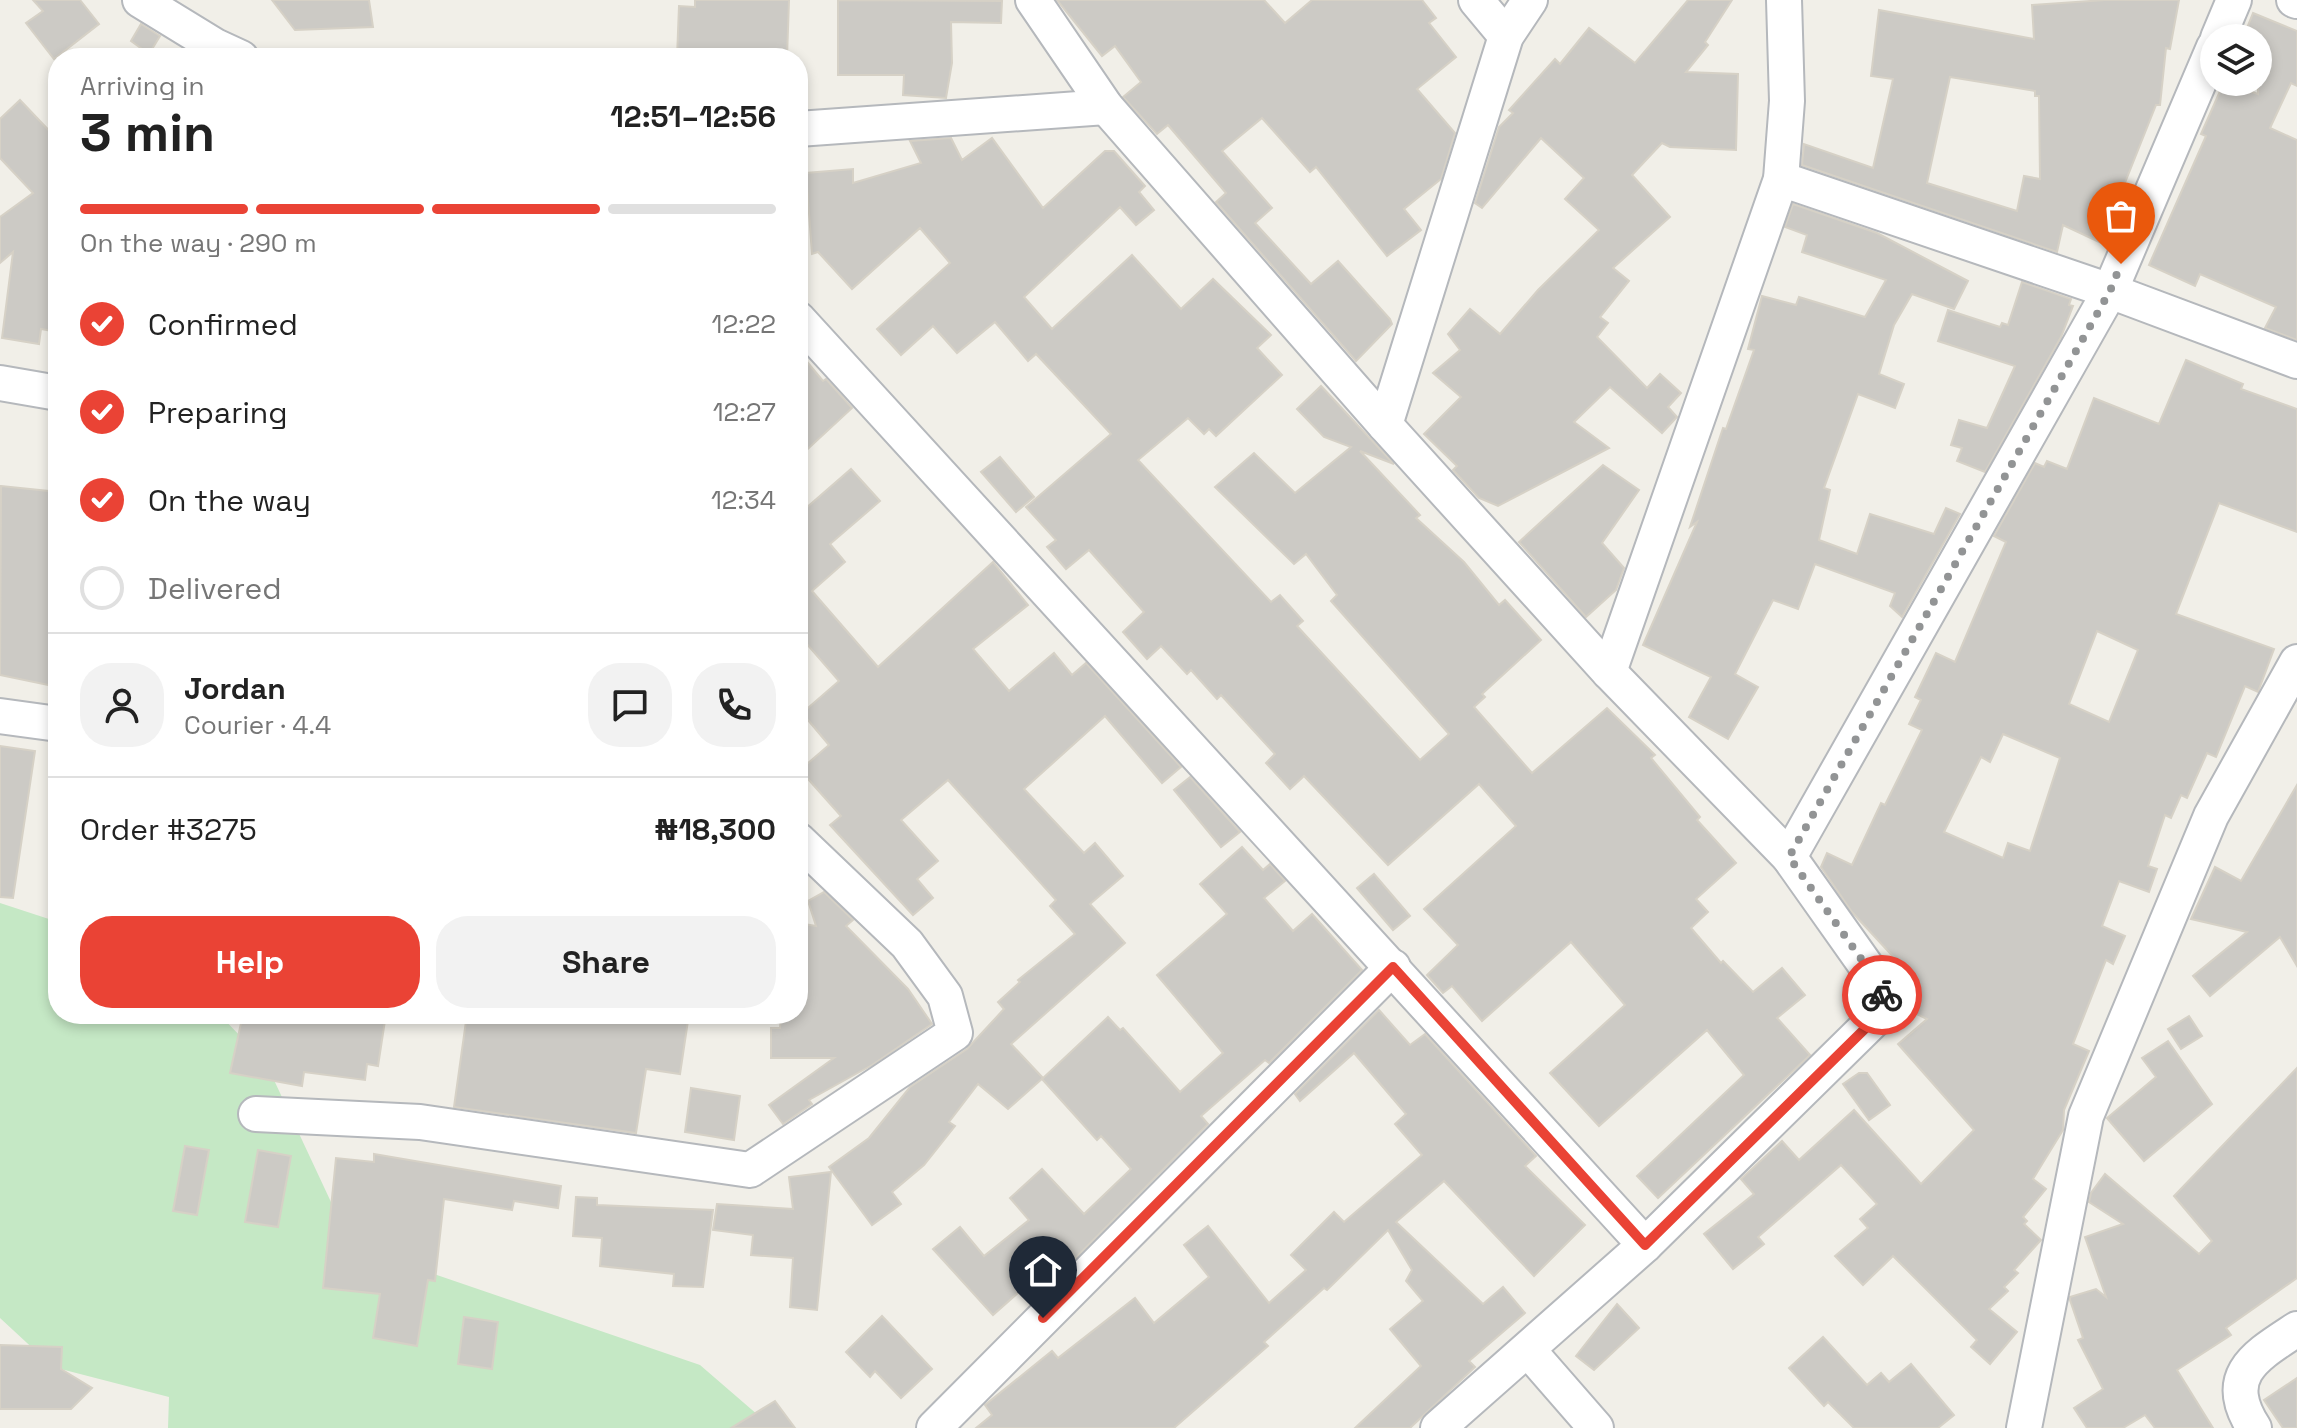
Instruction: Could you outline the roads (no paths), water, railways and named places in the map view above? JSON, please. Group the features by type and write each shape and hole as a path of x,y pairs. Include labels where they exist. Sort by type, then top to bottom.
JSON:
{"street":[{"path":"140,0 219,48"},
{"path":"1033,0 1106,107 1385,425 1609,672 1789,857 1881,987 1884,1010 1645,1245 1438,1428"},
{"path":"1476,0 1506,36"},
{"path":"1385,425 1506,36 1530,0"},
{"path":"1609,672 1781,179 1787,101 1784,0"},
{"path":"2224,24 2234,0"},
{"path":"1789,857 2110,291 2200,80"},
{"path":"808,128 1106,107"},
{"path":"1781,179 2110,291 2297,361"},
{"path":"808,330 1645,1245"},
{"path":"0,383 48,391"},
{"path":"2024,1428 2086,1116 2211,816 2297,662"},
{"path":"0,716 48,723"},
{"path":"256,1114 420,1122 750,1170 955,1033 945,996 907,944 808,850"},
{"path":"934,1428 1393,967"},
{"path":"2254,1428 2244,1411 2241,1378 2253,1358 2297,1329"},
{"path":"1528,1350 1596,1428"}]}
